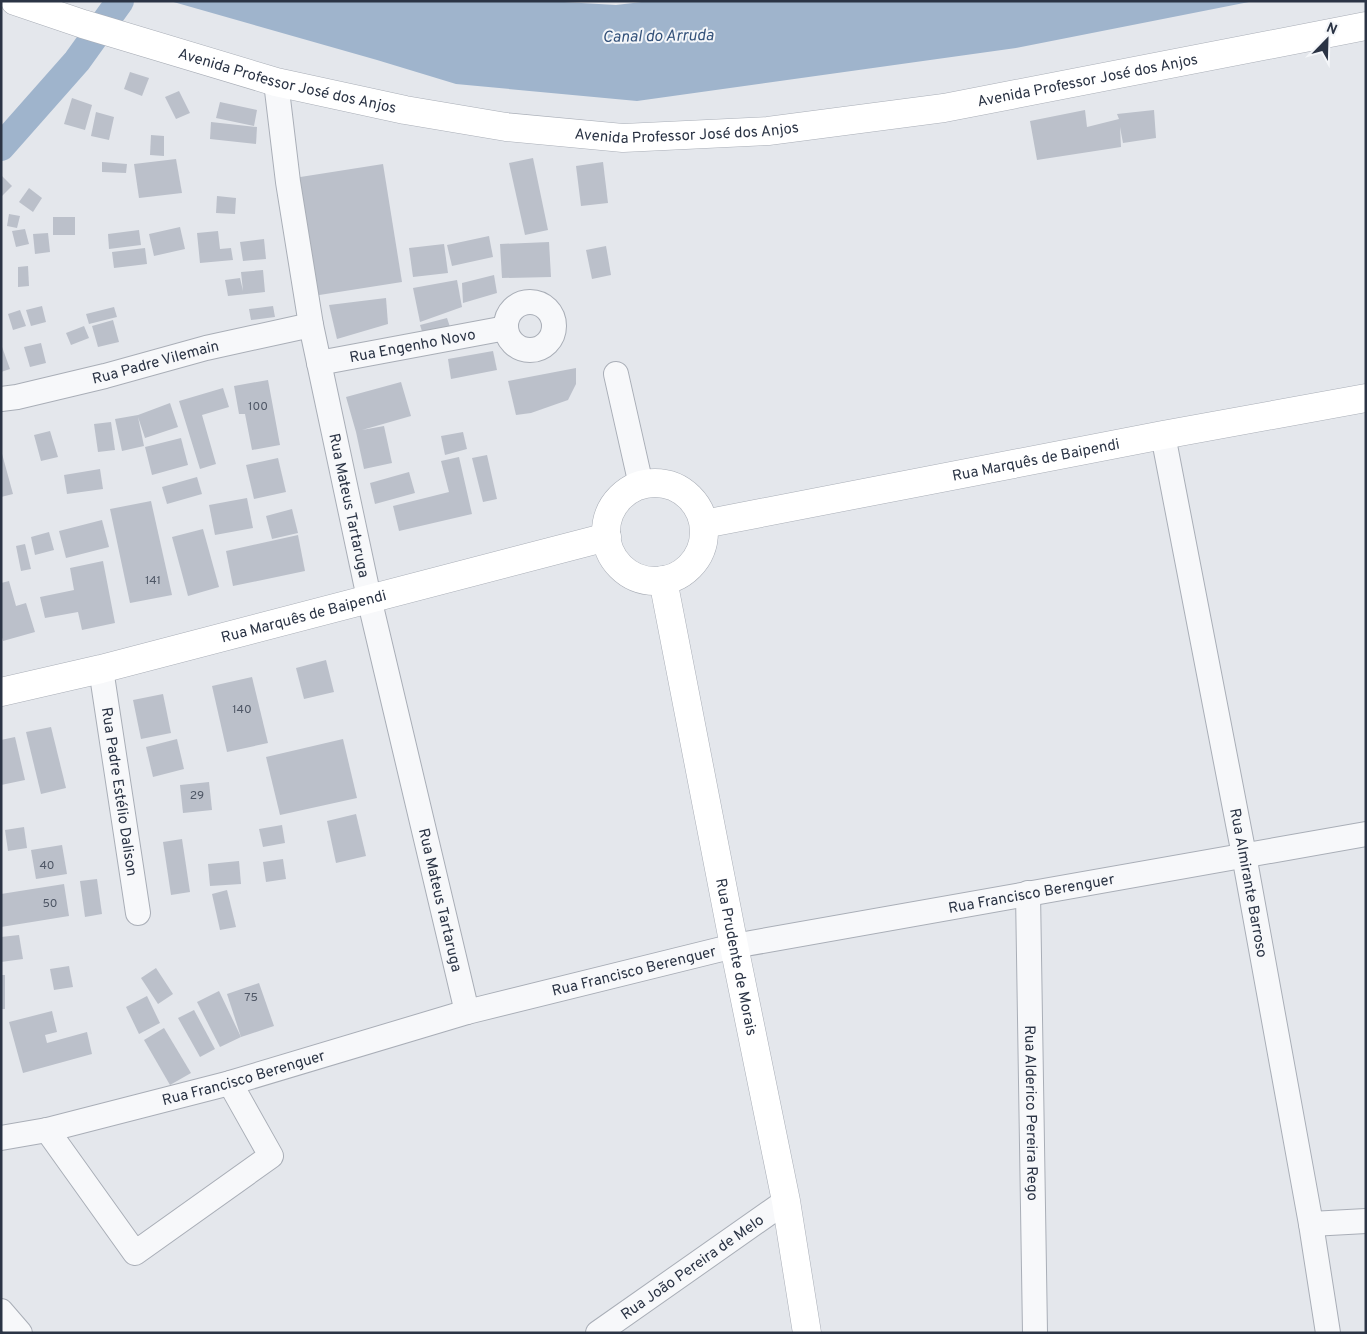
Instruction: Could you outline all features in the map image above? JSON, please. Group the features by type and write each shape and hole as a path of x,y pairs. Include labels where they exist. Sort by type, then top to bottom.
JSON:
{"street":[{"name":"Avenida Professor José dos Anjos","path":"15,1 116,34 276,82 405,110 506,127 623,138 768,131 944,108 1366,26"},
{"name":"Rua Mateus Tartaruga","path":"276,82 288,182 311,326 369,598 467,1012"},
{"name":"Rua Padre Vilemain","path":"1,399 17,397 105,376 206,348 311,326"},
{"name":"Rua Engenho Novo","path":"319,363 506,328"},
{"path":"616,374 642,485"},
{"name":"Rua Marquês de Baipendi","path":"704,524 1163,435 1366,398"},
{"name":"Rua Almirante Barroso","path":"1163,435 1244,855 1311,1224 1328,1333"},
{"path":"655,482 669,484 682,490 692,499 700,511 704,524 704,540 699,554 690,566 678,576 663,580 640,578 620,566 612,554 606,537 609,515 614,504 631,489 655,482"},
{"name":"Rua Marquês de Baipendi","path":"1,692 100,669 606,537"},
{"name":"Rua Prudente de Morais","path":"663,580 786,1201 807,1333"},
{"name":"Rua Padre Estélio Dalison","path":"100,669 138,913"},
{"name":"Rua Francisco Berenguer","path":"1,1138 47,1130 230,1084 467,1012 734,946 1366,834"},
{"name":"Rua Alderico Pereira Rego","path":"1028,893 1034,1333"},
{"path":"47,1130 135,1253 271,1156 230,1084"},
{"name":"Rua João Pereira de Melo","path":"598,1333 786,1201"},
{"path":"1311,1224 1366,1221"},
{"path":"1,1311 20,1333"}],"water":[{"name":"Canal do Arruda","path":"170,1 547,1 616,5 650,1 1254,1 1016,48 637,101 456,84"}],"building":[{"path":"130,72 149,78 142,96 124,89"},
{"path":"179,91 190,113 176,119 165,97"},
{"path":"72,98 92,105 85,130 64,124"},
{"path":"220,102 257,110 254,126 216,118"},
{"path":"1085,110 1087,127 1119,119 1117,114 1154,110 1156,138 1123,143 1120,127 1121,147 1037,160 1030,121"},
{"path":"96,112 114,117 109,140 91,136"},
{"path":"211,122 257,127 256,144 210,139"},
{"path":"151,135 164,136 164,156 150,155"},
{"path":"533,158 548,230 525,235 509,163"},
{"path":"176,159 182,193 139,198 134,164"},
{"path":"102,162 127,164 126,173 102,172"},
{"path":"603,162 608,203 581,206 576,166"},
{"path":"383,164 402,282 313,296 294,178"},
{"path":"1,175 12,186 1,197"},
{"path":"29,188 42,198 33,212 19,202"},
{"path":"217,196 236,198 235,214 216,213"},
{"path":"9,214 20,216 17,228 7,226"},
{"path":"53,217 75,217 75,235 53,235"},
{"path":"180,227 185,249 154,256 149,234"},
{"path":"25,229 29,244 16,247 12,231"},
{"path":"139,230 141,245 109,249 108,234"},
{"path":"218,231 220,249 231,248 233,260 200,263 197,233"},
{"path":"48,233 50,252 35,254 33,234"},
{"path":"489,236 493,257 452,266 447,245"},
{"path":"264,239 266,259 243,261 240,242"},
{"path":"549,242 551,277 502,278 500,244"},
{"path":"444,244 448,273 413,277 409,248"},
{"path":"606,246 611,275 592,279 586,250"},
{"path":"145,248 147,264 114,268 112,252"},
{"path":"28,266 29,286 18,287 18,267"},
{"path":"263,270 265,292 228,296 225,280 240,278 243,291 241,272"},
{"path":"494,275 497,293 463,303 462,283"},
{"path":"457,280 462,307 420,322 413,288"},
{"path":"386,298 388,324 337,339 329,305"},
{"path":"42,306 46,322 31,326 26,310"},
{"path":"273,306 275,317 251,320 249,309"},
{"path":"114,307 117,317 89,324 86,314"},
{"path":"20,310 26,326 13,330 8,314"},
{"path":"447,318 451,330 424,338 420,325"},
{"path":"113,320 119,342 98,347 92,326"},
{"path":"84,326 89,338 71,345 66,333"},
{"path":"41,343 46,363 30,367 24,347"},
{"path":"1,344 10,369 1,372"},
{"path":"493,351 497,370 451,379 448,359"},
{"path":"576,368 576,384 568,400 531,413 516,415 508,381"},
{"path":"268,380 280,445 252,450 245,414 239,414 234,386"},
{"path":"401,382 411,416 362,430 384,426 392,463 364,469 346,397"},
{"path":"223,388 229,407 202,415 216,464 200,469 179,401"},
{"path":"170,403 178,427 145,438 138,417 144,446 122,451 115,419 138,415"},
{"path":"111,422 115,450 98,452 94,424"},
{"path":"50,431 58,457 41,461 34,435"},
{"path":"463,432 467,449 445,455 441,436"},
{"path":"181,438 188,465 152,475 145,447"},
{"path":"1,450 13,494 1,497"},
{"path":"487,455 497,499 483,502 472,458"},
{"path":"459,457 472,514 399,531 393,506 449,492 441,461"},
{"path":"278,458 286,492 254,499 246,465"},
{"path":"100,469 103,489 67,494 64,475"},
{"path":"409,472 415,493 375,504 370,483"},
{"path":"197,477 202,494 167,504 162,487"},
{"path":"247,498 253,528 215,535 209,505"},
{"path":"151,501 172,595 130,603 110,509"},
{"path":"292,509 298,533 272,539 266,516"},
{"path":"102,520 109,547 66,558 59,531"},
{"path":"203,529 219,587 188,596 172,537"},
{"path":"49,532 54,550 35,555 31,537"},
{"path":"298,535 305,571 233,586 226,551"},
{"path":"25,544 31,569 21,571 16,546"},
{"path":"103,561 115,623 82,630 78,612 45,618 40,597 74,590 70,568"},
{"path":"9,581 16,606 26,603 35,632 3,641 1,634 1,583"},
{"path":"326,660 334,692 304,699 296,668"},
{"path":"252,677 268,743 227,752 212,686"},
{"path":"163,694 171,733 141,739 133,700"},
{"path":"51,727 66,788 41,794 26,732"},
{"path":"15,737 25,780 1,785 1,740"},
{"path":"177,739 184,769 153,777 146,747"},
{"path":"343,739 357,798 280,815 266,757"},
{"path":"209,782 212,810 183,813 180,785"},
{"path":"356,814 366,856 336,863 327,821"},
{"path":"282,825 285,843 263,847 259,829"},
{"path":"24,827 27,848 8,851 5,830"},
{"path":"182,839 190,892 171,895 163,842"},
{"path":"62,845 67,874 36,879 31,850"},
{"path":"283,859 286,879 266,882 263,862"},
{"path":"239,861 241,884 210,886 208,864"},
{"path":"97,879 102,914 85,917 80,881"},
{"path":"64,884 69,916 1,927 1,894"},
{"path":"227,890 236,927 220,930 212,894"},
{"path":"19,935 23,959 1,962 1,937"},
{"path":"69,966 73,987 54,990 50,969"},
{"path":"156,968 173,994 158,1004 141,978"},
{"path":"1,975 5,975 5,1009 1,1009"},
{"path":"259,983 274,1026 241,1037 227,994"},
{"path":"219,991 241,1037 220,1047 197,1002"},
{"path":"147,996 160,1023 139,1034 126,1007"},
{"path":"194,1010 215,1049 200,1057 178,1018"},
{"path":"52,1011 57,1032 45,1035 47,1043 87,1032 92,1054 23,1073 9,1022"},
{"path":"164,1028 191,1073 170,1085 144,1040"}],"waterway":[{"path":"1,147 77,61 120,1"}]}
